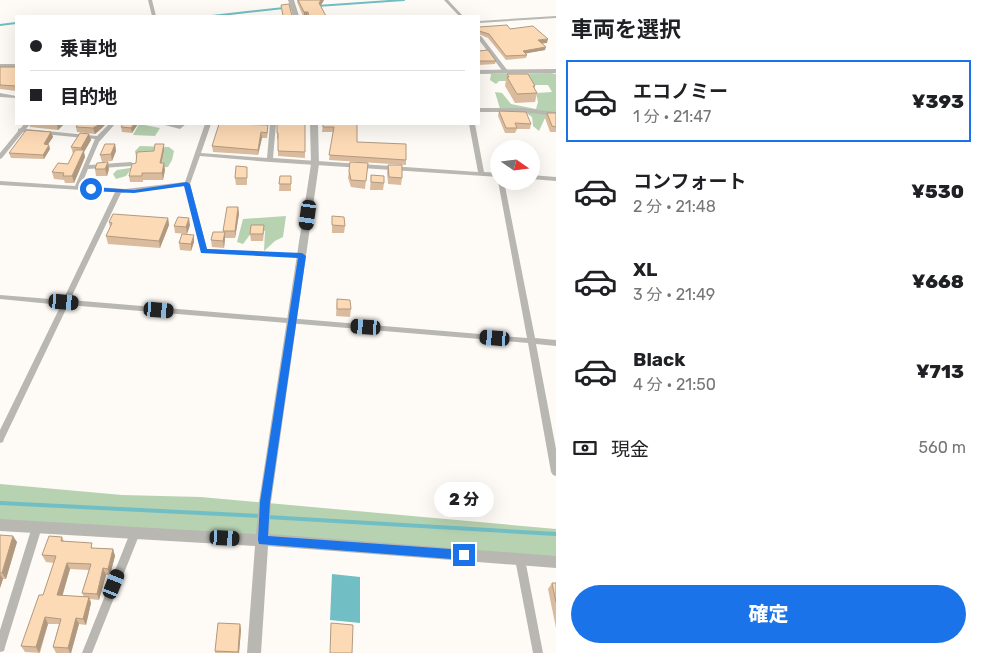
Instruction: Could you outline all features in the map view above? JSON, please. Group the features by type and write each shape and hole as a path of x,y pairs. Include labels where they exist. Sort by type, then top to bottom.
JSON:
{"street":[{"path":"150,0 154,15"},
{"path":"291,0 296,15"},
{"path":"446,0 460,15"},
{"path":"480,22 556,17"},
{"path":"480,38 506,72"},
{"path":"0,66 15,66"},
{"path":"480,72 556,71"},
{"path":"0,95 15,97"},
{"path":"480,110 522,110 556,114"},
{"path":"0,157 26,125"},
{"path":"77,188 99,138 111,125"},
{"path":"169,125 180,127 182,125"},
{"path":"207,125 187,184 204,251 302,256"},
{"path":"254,653 265,502 315,164 314,125"},
{"path":"472,125 481,174"},
{"path":"270,160 271,126"},
{"path":"20,130 99,138"},
{"path":"198,154 315,164 490,174"},
{"path":"86,167 131,164"},
{"path":"540,178 556,179"},
{"path":"0,183 134,192 187,184"},
{"path":"503,190 556,472"},
{"path":"0,439 64,302 119,191"},
{"path":"0,297 556,342"},
{"path":"0,525 263,540 556,562"},
{"path":"0,647 37,527"},
{"path":"87,653 135,533"},
{"path":"520,560 538,653"}],"green space":[{"path":"491,74 556,74 556,119 545,118 539,131 533,126 532,117 526,113 501,112 495,92 502,93 511,104 536,109 538,102 536,93 552,92 548,85 534,85 525,81 499,81 496,84 490,80"},
{"path":"138,125 160,128 155,136 133,135"},
{"path":"140,146 169,147 174,151 168,167 131,169 126,176 116,179 113,174 117,170 162,163 164,151 148,151 136,157 135,151"},
{"path":"286,216 283,237 275,241 264,251 265,231 252,232 243,244 237,242 243,219"},
{"path":"0,484 122,495 201,497 556,529 556,561 0,525"}],"water":[{"path":"332,574 360,577 360,623 330,620"}],"building":[{"path":"298,0 321,0 319,3 325,15 309,15 308,12 304,12"},
{"path":"289,4 292,15 283,15 281,5"},
{"path":"507,25 510,29 533,26 548,39 538,40 546,47 523,51 527,55 506,56 489,34 480,31 480,27"},
{"path":"488,50 496,61 480,61 480,51"},
{"path":"0,67 15,67 15,86 0,85"},
{"path":"507,74 528,74 537,93 517,94"},
{"path":"499,111 526,112 531,124 515,123 517,128 506,128"},
{"path":"547,113 556,113 556,127 552,126"},
{"path":"77,125 98,125 93,128 76,127"},
{"path":"122,125 133,125 131,128 121,127"},
{"path":"219,125 268,125 267,133 261,132 258,150 212,146"},
{"path":"277,125 305,125 305,152 278,151"},
{"path":"323,125 357,125 357,142 406,144 406,160 329,155 334,127 323,127"},
{"path":"26,130 51,132 44,144 49,145 43,155 9,153"},
{"path":"80,133 89,134 81,148 71,147"},
{"path":"105,144 115,144 111,154 100,155"},
{"path":"155,144 164,144 160,163 164,163 162,173 142,173 142,176 129,176 132,164 136,163 137,152 154,151"},
{"path":"75,150 84,150 72,176 63,176 64,173 52,172 58,163 68,164"},
{"path":"108,162 105,169 95,169 97,163"},
{"path":"350,162 368,163 366,181 351,180"},
{"path":"388,165 402,165 402,178 389,177"},
{"path":"236,166 247,167 247,178 235,178"},
{"path":"371,175 384,176 384,183 371,182"},
{"path":"280,176 291,176 291,184 279,184"},
{"path":"227,207 238,207 235,231 223,231"},
{"path":"113,214 168,218 159,241 106,236 112,223 109,222"},
{"path":"332,216 344,217 345,226 332,225"},
{"path":"178,217 189,218 186,227 174,226"},
{"path":"251,225 264,225 263,234 250,234"},
{"path":"213,232 225,232 223,241 211,240"},
{"path":"182,234 194,235 191,244 179,243"},
{"path":"337,299 350,300 351,309 337,309"},
{"path":"0,535 13,536 2,573 0,573"},
{"path":"49,536 62,537 61,541 92,543 91,548 113,549 108,569 103,568 97,594 82,593 91,564 67,563 57,595 89,597 83,619 76,618 68,648 53,647 61,619 45,617 36,647 21,646 39,595 43,595 56,556 42,555"},
{"path":"552,583 556,583 556,602"},
{"path":"218,623 240,624 238,652 215,651"},
{"path":"331,623 353,625 352,653 330,653"}],"waterway":[{"path":"317,6 404,0"},
{"path":"221,15 284,8"},
{"path":"0,25 15,23"},
{"path":"0,503 261,516"},
{"path":"267,517 556,534"}],"route":[{"path":"91,189 134,192 187,184 204,251 302,256 265,502 263,540 464,555"}]}
